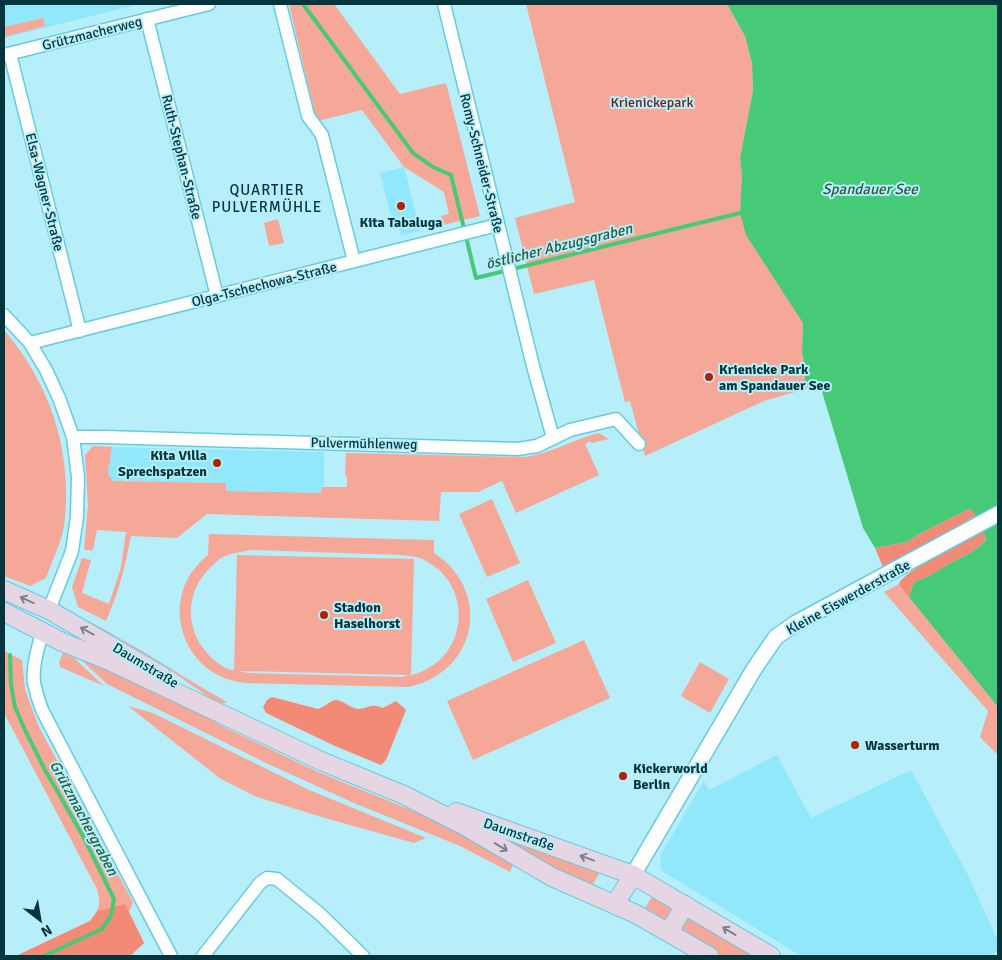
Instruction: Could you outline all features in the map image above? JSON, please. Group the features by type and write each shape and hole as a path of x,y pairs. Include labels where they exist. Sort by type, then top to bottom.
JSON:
{"main road":[{"name":"Daumstraße","path":"4,590 49,610 241,723"},
{"path":"42,632 49,610"},
{"name":"Daumstraße","path":"4,612 42,632 112,662 321,761 404,795 633,874 771,956"},
{"name":"Daumstraße","path":"404,795 465,826 552,877 615,904 669,932 709,956"},
{"path":"615,904 633,874"},
{"path":"669,932 685,905"}],"street":[{"name":"Grützmacherweg","path":"7,55 209,4"},
{"path":"280,4 308,116 322,135 354,261"},
{"name":"Romy-Schneider-Straße","path":"444,4 532,366 553,438"},
{"name":"Ruth-Stephan-Straße","path":"147,19 217,296"},
{"name":"Elsa-Wagner-Straße","path":"7,55 80,330"},
{"name":"Olga-Tschechowa-Straße","path":"30,343 497,225"},
{"path":"4,315 30,343 46,370 59,398 73,437 78,477 77,517 72,551 49,610"},
{"name":"Pulvermühlenweg","path":"73,437 518,449 537,446 570,430 616,419 639,444"},
{"name":"Kleine Eiswerderstraße","path":"633,874 754,669 776,638 796,623 998,514"},
{"path":"42,632 34,676 34,684 42,710 171,956"},
{"path":"203,956 260,883 267,878 277,880 320,914 363,956"}],"shaded area":[{"path":"4,4 140,4 4,38"},
{"name":"Kita Tabaluga","path":"404,167 420,231 401,236 396,217 391,217 380,173"},
{"name":"Kita Villa Sprechspatzen","path":"112,447 324,452 324,487 322,487 322,493 226,491 225,483 113,481 108,474"},
{"path":"969,509 976,516 969,519 960,528 883,567 875,548 907,542"},
{"path":"984,531 986,540 982,544 972,552 914,582 909,597 899,584 912,571"},
{"path":"272,697 318,709 336,700 359,709 373,706 383,708 396,701 406,710 386,760 381,765 335,746 266,713 263,707 267,700"},
{"path":"777,755 811,818 911,770 968,875 998,941 998,951 990,956 801,956 662,871 660,866 661,854 704,781 709,790"},
{"path":"125,904 144,943 130,956 16,956 90,921 98,911"}],"green space":[{"path":"289,4 334,4 400,94 446,83 480,216 443,225 441,216 449,214 444,192 404,167 362,110 318,121"},
{"name":"Krienickepark","path":"526,4 727,4 745,36 752,63 753,91 740,158 742,176 740,213 803,323 802,353 805,380 809,388 764,401 645,456 630,401 625,402 594,280 534,294 515,218 575,202"},
{"path":"43,18 45,26 4,37 4,27"},
{"path":"278,219 284,243 269,246 264,223"},
{"path":"4,330 31,367 50,408 62,451 65,474 66,511 60,540 46,578 30,586 4,576"},
{"path":"599,433 609,439 592,443 590,441 585,444 599,475 516,513 502,481 478,492 441,492 439,521 207,514 177,538 131,536 115,600 106,621 78,607 72,587 82,558 91,560 82,593 109,604 121,567 126,532 97,530 93,550 84,550 88,505 85,455 93,446 112,447 108,474 113,481 226,483 226,491 321,493 322,487 347,487 345,475 346,453 526,457"},
{"path":"492,499 520,563 487,577 459,514"},
{"name":"Stadion Haselhorst","path":"209,534 434,540 434,553 453,569 465,588 470,608 469,629 462,648 449,666 431,679 408,687 246,683 223,677 205,666 191,651 183,632 180,612 183,591 192,572 208,555","holes":["251,550 401,555 422,559 441,572 452,587 458,604 458,622 454,639 444,655 430,667 411,675 414,559 237,555 234,670 226,668 204,650 197,638 191,613 192,600 203,576 221,558","239,671 408,675 409,675 403,677 248,673"]},
{"path":"528,580 556,643 513,662 486,599"},
{"path":"899,584 998,707 998,755 980,737 988,711 884,592"},
{"path":"88,621 227,702 220,704 213,700 170,670"},
{"path":"584,640 610,698 473,760 447,701"},
{"path":"4,651 22,660 25,689 38,725 133,902 129,912 144,943 130,956 16,956 90,921 98,909 99,899 97,889 4,713"},
{"path":"63,653 74,658 104,686 60,667 59,662"},
{"path":"77,656 108,666 200,714 207,713 218,724 316,771 440,822 489,848 513,865 510,872 460,846 354,803 266,763 107,684"},
{"path":"700,662 729,679 710,713 681,696"},
{"path":"128,706 153,713 307,789 426,838 414,843 257,797 221,779"},
{"path":"482,826 603,868 592,885 541,862"},
{"path":"654,894 675,906 665,924 643,911"},
{"path":"688,914 760,956 720,956 678,931"}],"water":[{"name":"Spandauer See","path":"727,4 998,4 998,707 909,597 914,582 972,552 982,544 986,540 983,528 973,511 969,509 907,542 875,548 863,528 820,385 809,388 805,380 802,353 803,323 746,235 740,213 742,176 740,158 753,91 752,63 745,36"}],"waterway":[{"name":"östlicher Abzugsgraben","path":"303,4 413,153 433,167 451,175 476,278 740,213"},
{"name":"Grützmachergraben","path":"10,655 11,685 15,707 45,770 83,836 114,899 111,916 102,929 44,956"}],"place":[{"name":"Kita Tabaluga","path":"401,206"},
{"name":"Krienicke Park am Spandauer See","path":"709,377"},
{"name":"Kita Villa Sprechspatzen","path":"217,463"},
{"name":"Stadion Haselhorst","path":"324,615"},
{"name":"Wasserturm","path":"855,745"},
{"name":"Kickerworld Berlin","path":"623,776"}],"district":[{"name":"QUARTIER PULVERMÜHLE","path":"267,198"}]}
